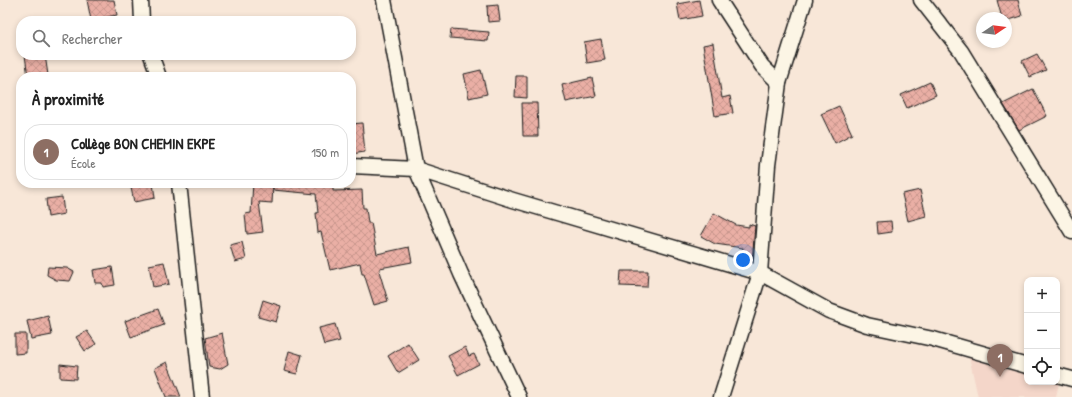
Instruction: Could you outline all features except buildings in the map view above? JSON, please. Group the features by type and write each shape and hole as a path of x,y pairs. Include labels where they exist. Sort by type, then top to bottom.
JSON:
{"street":[{"path":"141,0 142,16"},
{"path":"384,0 416,169 461,274 520,397"},
{"path":"719,0 762,66 779,83"},
{"path":"721,397 760,273 768,165 779,83 805,0"},
{"path":"921,0 961,51 1072,232"},
{"path":"153,60 157,72"},
{"path":"356,166 416,169 520,203 760,273 829,311 867,325 933,339 1024,365"},
{"path":"180,188 202,397"},
{"path":"1060,376 1072,380"}],"shaded area":[{"path":"968,352 1024,371 1024,385 1059,385 1056,397 978,397"}],"place":[{"name":"Collège BON CHEMIN EKPE","path":"1000,377"}]}
